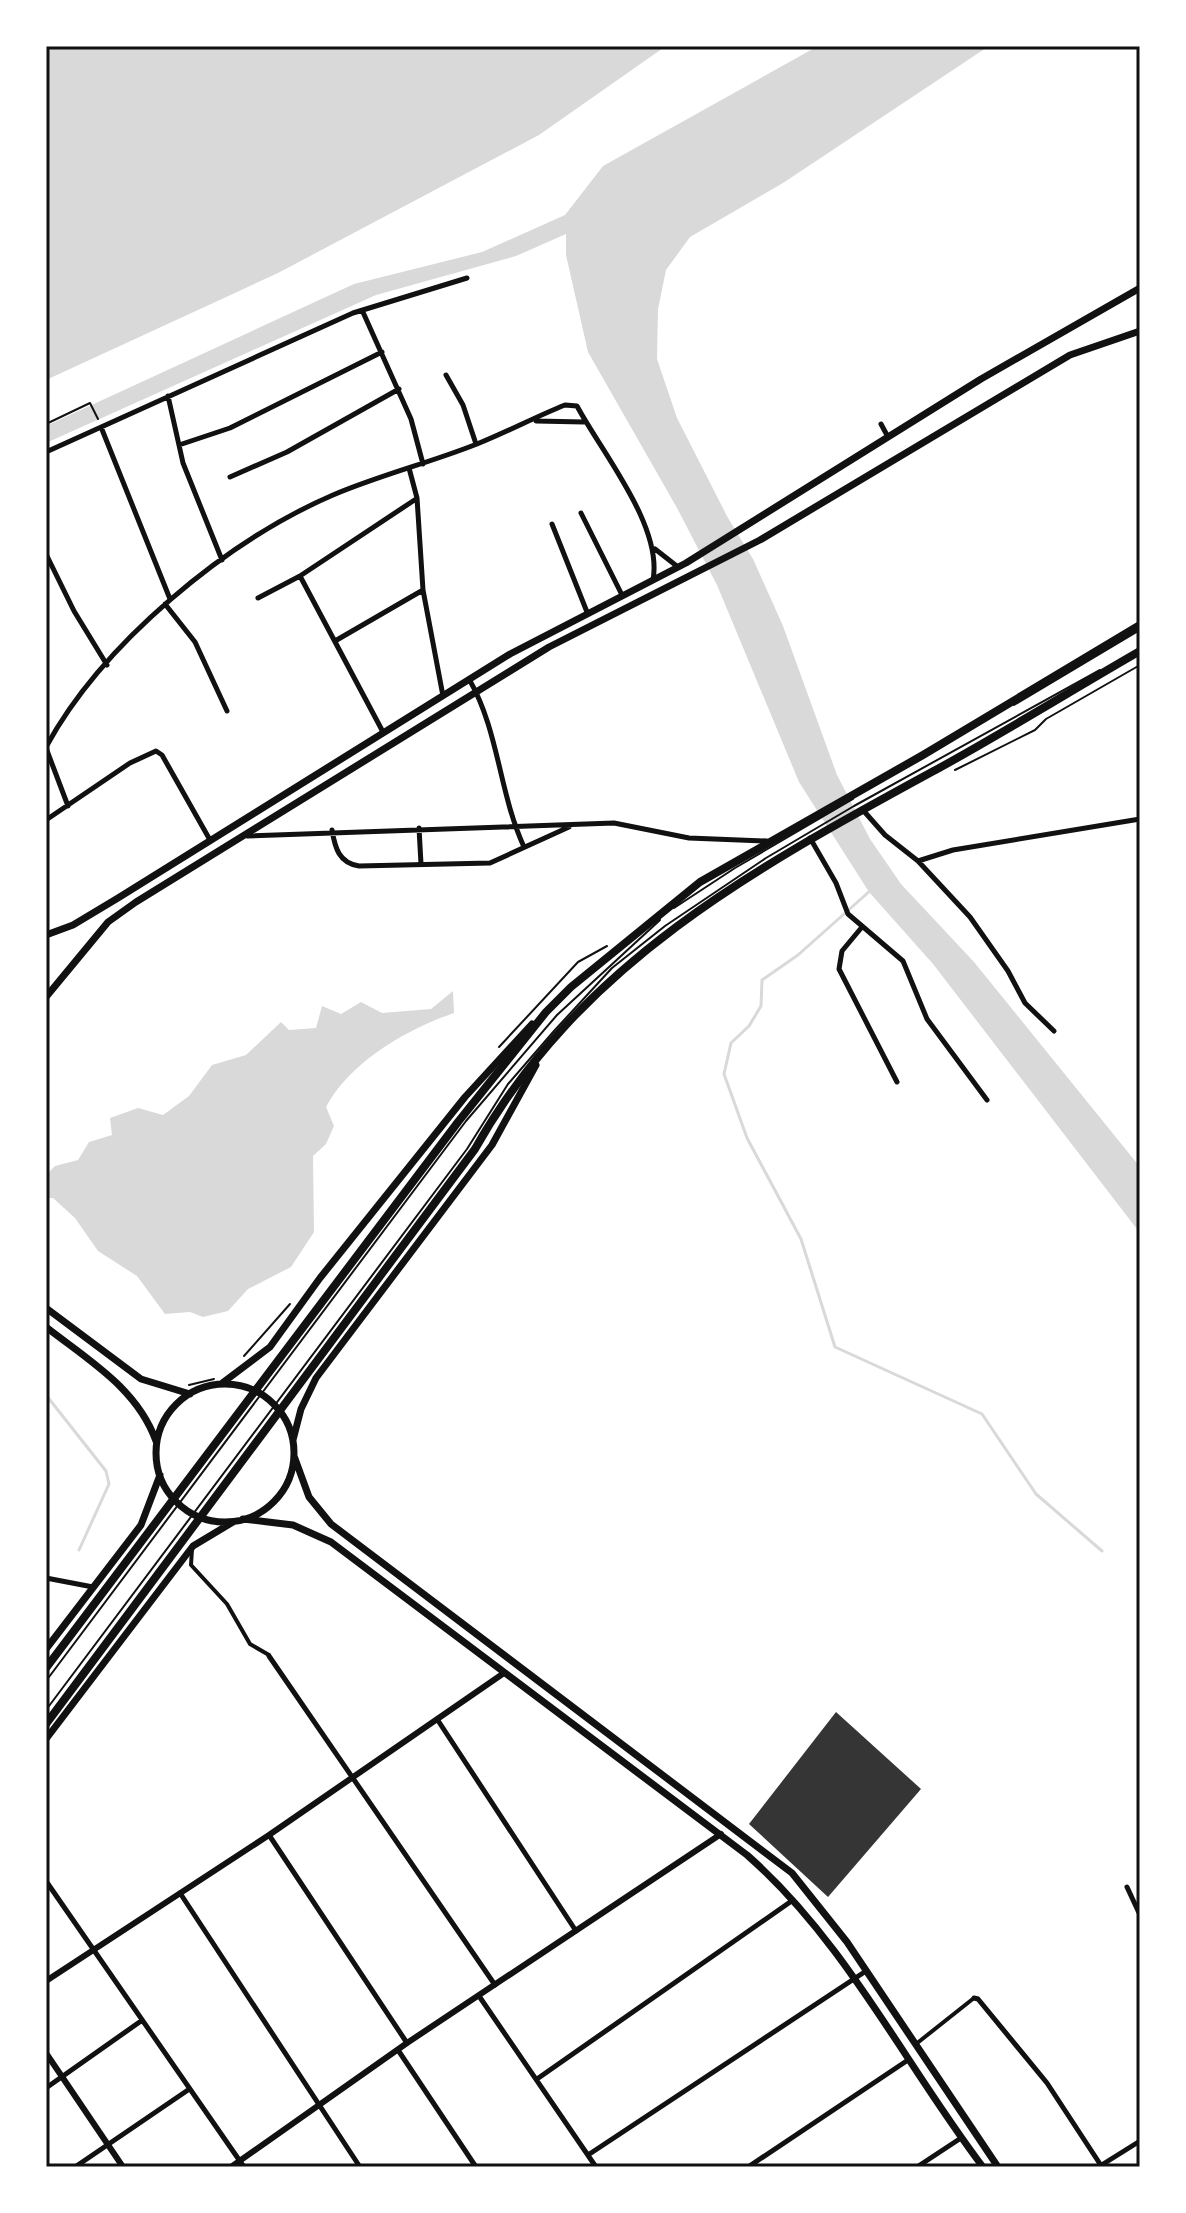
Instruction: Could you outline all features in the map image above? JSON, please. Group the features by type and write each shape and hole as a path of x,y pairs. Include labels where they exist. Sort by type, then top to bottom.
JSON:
{"highway":[{"path":"46,1724 495,1113 580,1009 665,933 726,889 811,836 854,804 1140,628"},
{"path":"46,1668 546,1012 622,942 675,900 772,842 941,766 1140,649"}],"main road":[{"path":"46,935 73,925 469,679 749,526 889,437 1140,288"},
{"path":"46,997 108,922 475,690 549,647 760,540 1070,355 1140,331"},
{"path":"157,1443 164,1420 190,1394 221,1384 270,1347 320,1278 465,1097 512,1043 546,1012"},
{"path":"46,1739 193,1546 239,1520 263,1511 279,1496 290,1477 293,1440 301,1409 316,1378 492,1145 544,1050"},
{"path":"46,1308 141,1379 190,1394"},
{"path":"46,1327 127,1392 143,1413 157,1443 160,1474 173,1498 195,1514 208,1519 293,1525 331,1542 721,1834 793,1900 854,1978 983,2167"},
{"path":"221,1384 249,1388 262,1394 282,1414 293,1440"},
{"path":"294,1456 309,1497 331,1524 777,1860 824,1910 998,2167"},
{"path":"46,1649 141,1525 160,1474"}],"street":[{"path":"46,452 362,310 467,278"},
{"path":"362,310 399,389 423,464"},
{"path":"179,445 230,428 382,352"},
{"path":"446,375 463,405 476,444"},
{"path":"230,477 287,452 399,389"},
{"path":"168,396 179,445 222,560"},
{"path":"68,806 46,748 79,692 170,599 222,560 320,501 536,421 565,405 577,406 654,549 653,580"},
{"path":"536,421 585,422"},
{"path":"881,424 889,437"},
{"path":"101,425 170,599"},
{"path":"409,467 417,498 423,590 443,696"},
{"path":"258,598 300,576 417,498"},
{"path":"581,513 622,595"},
{"path":"552,524 587,612"},
{"path":"654,549 682,565"},
{"path":"46,554 74,611 107,665"},
{"path":"300,576 383,732"},
{"path":"335,641 423,590"},
{"path":"165,604 195,642 227,711"},
{"path":"469,679 492,734 515,827 524,847"},
{"path":"46,820 130,763 156,751 162,755 210,840"},
{"path":"854,804 885,835 918,861 970,917 1008,971 1020,996 1054,1031"},
{"path":"918,861 953,850 1140,819"},
{"path":"244,836 332,830 620,823 689,838 772,842"},
{"path":"332,830 335,846 351,865 490,863 573,824"},
{"path":"419,828 421,864"},
{"path":"811,836 836,883 848,914 903,961 927,1019 987,1100"},
{"path":"862,927 842,951 839,969 897,1082"},
{"path":"193,1546 191,1565 227,1604 250,1644 269,1656 495,1985"},
{"path":"46,1578 93,1587"},
{"path":"46,1981 269,1835 504,1673"},
{"path":"437,1719 576,1931"},
{"path":"231,2167 242,2164 407,2043 721,1834"},
{"path":"269,1835 407,2043"},
{"path":"46,1881 242,2164"},
{"path":"1127,1887 1140,1915"},
{"path":"180,1893 360,2167"},
{"path":"537,2079 793,1900"},
{"path":"588,2155 866,1971"},
{"path":"479,1996 596,2167"},
{"path":"914,2046 974,1998 978,1999 1047,2083 1101,2167 1140,2141"},
{"path":"46,2088 141,2021"},
{"path":"398,2050 476,2167"},
{"path":"46,2053 123,2167"},
{"path":"748,2167 908,2060"},
{"path":"75,2167 188,2090"},
{"path":"917,2167 961,2138"}],"lane":[{"path":"46,1681 462,1122 557,1015 607,965 670,911 806,825"},
{"path":"46,1710 471,1149 508,1084 612,968 665,926 811,836"}],"path":[{"path":"46,424 90,403 101,425"}],"shaded area":[{"path":"46,46 666,46 539,135 278,273 46,380"},
{"path":"818,46 989,46 783,183 690,237 666,270 658,309 657,359 677,418 728,518 753,559 783,626 837,775 870,839 901,884 974,962 1140,1167 1140,1233 933,964 869,892 799,782 717,585 588,352 566,255 566,234 516,256 376,295 46,443 46,426 354,284 482,252 565,215 603,166"},
{"path":"453,991 454,1013 418,1028 381,1049 336,1091 326,1107 334,1126 326,1144 313,1156 314,1232 291,1267 248,1289 228,1311 203,1317 190,1312 165,1314 137,1276 98,1251 75,1218 53,1198 46,1198 46,1175 55,1166 78,1160 89,1142 112,1135 110,1118 138,1108 163,1115 189,1096 212,1065 246,1055 281,1022 289,1030 316,1028 322,1006 341,1014 361,1002 382,1013 431,1009"}],"building":[{"path":"836,1712 921,1789 828,1897 749,1824"}],"waterway":[{"path":"871,890 798,955 762,980 761,1006 749,1026 731,1043 724,1074 747,1138 801,1239 835,1347 982,1414 1036,1494 1102,1551"},
{"path":"46,1395 106,1471 109,1484 79,1550"}]}
